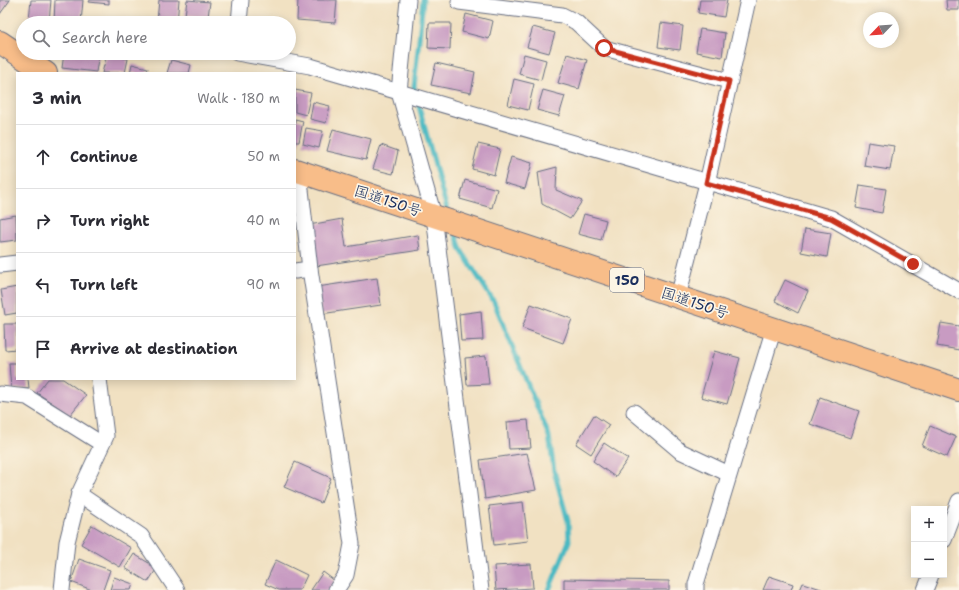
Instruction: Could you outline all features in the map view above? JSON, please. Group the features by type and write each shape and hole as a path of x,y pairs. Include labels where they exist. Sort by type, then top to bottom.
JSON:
{"highway":[{"path":"0,42 16,49"},
{"path":"35,60 45,72"},
{"name":"国道150号","path":"297,171 959,390"}],"street":[{"path":"240,16 241,0"},
{"path":"408,0 399,92 434,216 481,590"},
{"path":"678,297 748,0"},
{"path":"459,2 562,15 576,22 604,48 729,81"},
{"path":"276,60 310,66 706,183 831,218 959,291"},
{"path":"297,171 310,269 352,544 346,575 336,590"},
{"path":"0,265 16,263"},
{"path":"296,271 310,269"},
{"path":"696,590 696,584 774,328"},
{"path":"62,590 67,542 80,494 106,436 99,380"},
{"path":"0,394 27,397 102,444"},
{"path":"634,412 680,451 730,474"},
{"path":"80,494 141,536 177,590"},
{"path":"947,532 959,501"},
{"path":"925,590 930,578"}],"building":[{"path":"0,0 10,0 0,14"},
{"path":"31,0 51,0 50,16 29,16"},
{"path":"55,0 83,0 82,16 54,16"},
{"path":"90,0 109,0 109,4 89,2"},
{"path":"159,0 179,0 178,16 157,16"},
{"path":"187,0 210,2 208,16 185,15"},
{"path":"298,0 337,0 335,23 297,20"},
{"path":"700,0 727,0 724,17 698,13"},
{"path":"946,0 959,0 959,10 947,10"},
{"path":"466,14 493,21 489,39 462,32"},
{"path":"429,23 451,23 450,49 428,48"},
{"path":"661,23 683,26 680,50 658,47"},
{"path":"533,27 555,33 549,53 527,47"},
{"path":"700,29 725,33 722,57 696,52"},
{"path":"524,54 546,60 541,80 519,74"},
{"path":"567,54 587,60 579,89 558,83"},
{"path":"63,60 98,60 96,72 62,68"},
{"path":"105,60 128,60 125,72 102,72"},
{"path":"171,60 191,65 189,72 167,72"},
{"path":"436,63 475,72 471,93 431,85"},
{"path":"132,64 148,68 147,72 130,72"},
{"path":"514,79 534,84 528,110 508,105"},
{"path":"296,90 311,93 306,115 296,112"},
{"path":"543,90 565,96 559,116 537,110"},
{"path":"313,102 330,106 326,123 310,119"},
{"path":"296,119 303,121 299,142 296,142"},
{"path":"306,128 323,131 319,148 303,144"},
{"path":"333,129 371,139 366,160 327,151"},
{"path":"868,142 894,146 890,170 864,166"},
{"path":"478,144 500,149 494,175 472,169"},
{"path":"381,145 398,151 393,174 373,169"},
{"path":"511,157 532,163 525,189 504,183"},
{"path":"557,167 556,190 582,201 570,219 542,204 538,172"},
{"path":"465,180 497,189 492,208 460,199"},
{"path":"860,185 886,189 882,213 856,208"},
{"path":"584,214 606,220 601,240 578,234"},
{"path":"16,215 16,240 0,242 0,218"},
{"path":"342,219 346,247 418,235 420,250 316,266 309,225"},
{"path":"805,229 831,233 827,257 801,252"},
{"path":"377,278 381,305 321,314 317,287"},
{"path":"785,280 808,291 798,313 775,301"},
{"path":"16,287 16,313 5,315 1,290"},
{"path":"531,304 572,319 563,343 522,328"},
{"path":"481,311 483,340 461,341 459,314"},
{"path":"941,323 959,326 959,350 937,346"},
{"path":"4,324 16,324 16,349 5,350"},
{"path":"714,351 740,358 727,404 701,397"},
{"path":"486,356 489,384 467,385 465,358"},
{"path":"9,363 16,363 16,380 28,380 29,388 11,389"},
{"path":"47,380 64,380 86,395 70,415 37,393"},
{"path":"820,397 859,411 850,438 810,424"},
{"path":"594,415 609,425 591,454 576,444"},
{"path":"528,420 531,448 509,449 507,422"},
{"path":"930,426 956,437 947,457 922,446"},
{"path":"604,443 628,459 615,477 593,461"},
{"path":"527,453 536,490 485,499 480,460"},
{"path":"295,462 331,478 321,503 284,487"},
{"path":"523,502 528,541 494,545 489,506"},
{"path":"92,525 131,548 120,567 81,544"},
{"path":"134,554 157,568 148,582 125,568"},
{"path":"79,559 110,570 103,590 92,590 71,582"},
{"path":"276,560 307,575 300,590 279,590 265,584"},
{"path":"531,564 533,588 496,590 494,566"},
{"path":"323,572 335,581 329,590 311,590"},
{"path":"769,576 793,584 791,590 763,590"},
{"path":"114,577 133,584 131,590 110,590"},
{"path":"564,579 669,581 669,590 564,590"},
{"path":"803,583 824,590 800,590"}],"waterway":[{"path":"423,0 414,88 449,215"},
{"path":"454,229 461,250 494,302 549,436 554,471 568,521 569,541 549,590"}],"route":[{"path":"604,48 729,81 706,183 831,218 913,264"}]}
